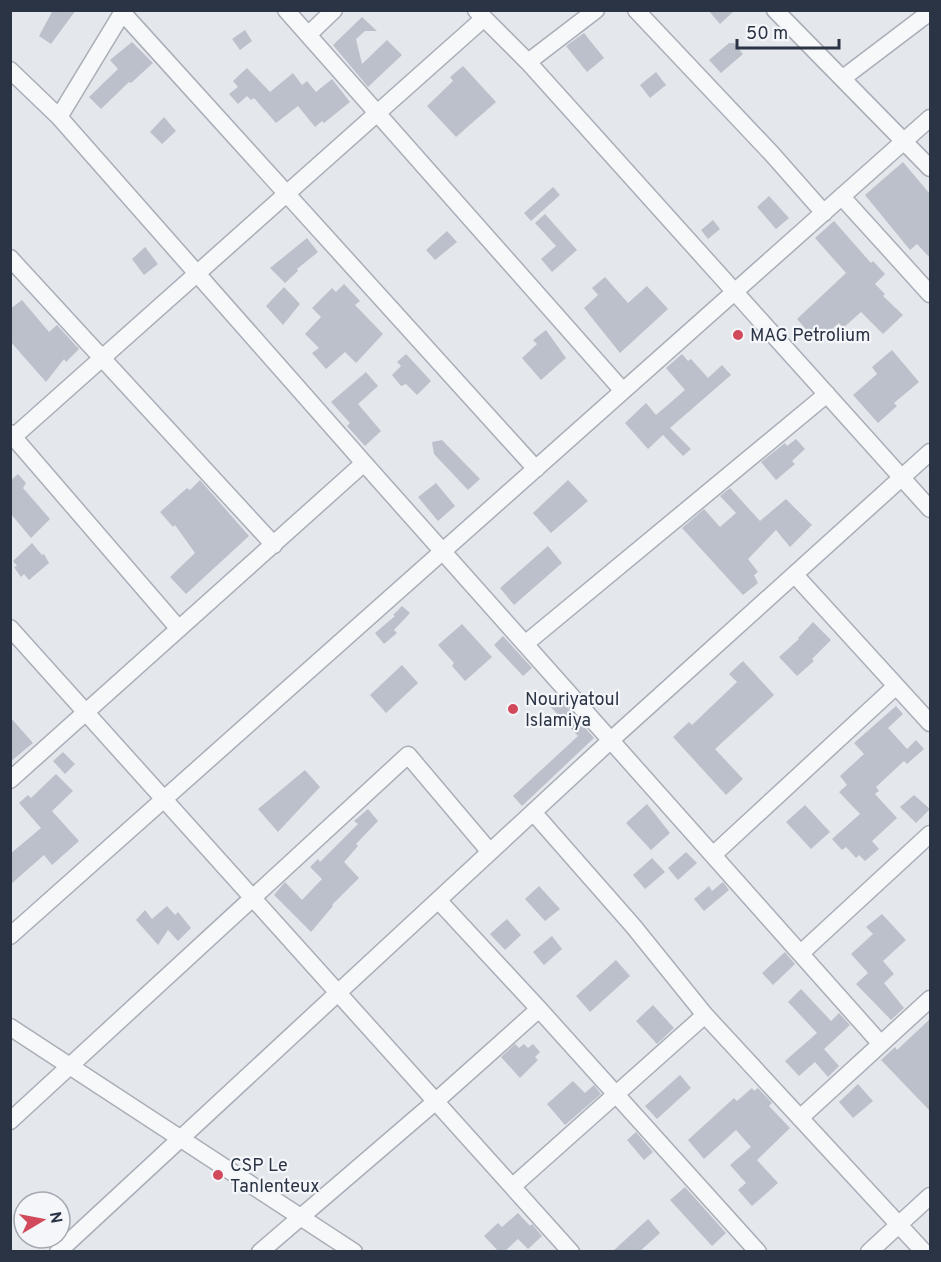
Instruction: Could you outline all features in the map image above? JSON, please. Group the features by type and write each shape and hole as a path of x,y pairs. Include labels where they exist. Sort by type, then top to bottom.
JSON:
{"street":[{"path":"286,10 623,392"},
{"path":"308,34 334,10"},
{"path":"528,62 597,10"},
{"path":"636,10 772,154 824,213"},
{"path":"775,10 930,168"},
{"path":"59,117 123,11 536,469"},
{"path":"843,78 930,12"},
{"path":"179,629 12,437 378,113 480,15 528,62 930,509"},
{"path":"10,70 59,117 364,464 880,1043"},
{"path":"10,936 930,118"},
{"path":"842,197 929,290"},
{"path":"10,258 274,544"},
{"path":"525,644 827,394"},
{"path":"58,1251 611,740 930,452"},
{"path":"10,780 364,464"},
{"path":"795,575 930,723"},
{"path":"14,638 86,712 571,1251"},
{"path":"713,855 896,686"},
{"path":"10,1121 408,755 490,852"},
{"path":"533,812 634,927 705,1015 924,1251"},
{"path":"801,953 930,834"},
{"path":"438,900 758,1251"},
{"path":"800,1118 930,999"},
{"path":"260,1251 539,1009"},
{"path":"513,1186 705,1015"},
{"path":"10,1027 354,1251"},
{"path":"869,1251 930,1196"}],"building":[{"path":"53,10 76,10 51,44 39,36"},
{"path":"708,10 735,10 720,24"},
{"path":"362,17 377,31 365,31 356,39 362,64 387,40 402,55 368,87 333,45"},
{"path":"245,30 252,41 240,50 232,39"},
{"path":"584,33 604,58 587,72 566,46"},
{"path":"132,42 153,63 101,109 89,97 118,69 110,60"},
{"path":"729,43 734,43 743,54 721,73 709,60"},
{"path":"463,66 496,102 456,137 427,106 453,81 450,77"},
{"path":"247,68 270,92 293,73 302,85 307,81 316,92 332,79 350,102 324,123 322,121 315,127 298,106 276,123 254,98 251,100 247,96 238,104 229,94 238,87 233,81"},
{"path":"656,72 666,85 650,98 640,85"},
{"path":"164,117 176,131 162,144 150,132"},
{"path":"903,162 930,194 930,258 917,244 910,250 865,195"},
{"path":"553,187 560,195 531,221 524,213"},
{"path":"769,196 789,218 776,229 757,207"},
{"path":"545,214 577,250 552,272 541,259 556,246 535,223"},
{"path":"713,220 720,229 708,239 701,230"},
{"path":"834,221 871,263 873,261 885,274 875,284 885,294 883,296 903,315 883,334 861,312 843,328 839,323 817,342 797,319 846,273 815,238"},
{"path":"447,231 457,242 435,260 426,250"},
{"path":"307,238 318,252 297,269 298,271 285,283 270,268"},
{"path":"145,247 158,264 144,275 132,259"},
{"path":"605,277 628,303 647,286 668,309 620,353 584,308 598,295 592,288"},
{"path":"344,284 360,301 355,305 383,334 356,363 345,352 326,369 312,353 319,348 305,334 321,317 312,308 332,288 336,292"},
{"path":"284,287 300,304 283,325 266,306"},
{"path":"22,300 49,332 57,325 79,349 66,362 64,359 46,382 10,341 10,309"},
{"path":"546,330 566,358 541,380 522,358 537,344 533,340"},
{"path":"892,350 919,382 894,403 897,406 878,423 853,395 877,374 872,367"},
{"path":"406,354 431,381 417,395 406,384 401,386 392,375 401,366 397,362"},
{"path":"682,354 688,361 691,359 708,378 722,365 731,375 670,428 691,449 683,456 663,435 648,449 625,423 646,403 656,415 685,390 666,368"},
{"path":"366,372 378,386 358,404 381,431 365,446 347,426 350,423 331,402"},
{"path":"796,439 805,449 792,461 795,464 776,480 761,462 785,443 787,446"},
{"path":"442,440 480,479 468,490 434,454 432,442"},
{"path":"18,474 26,483 23,488 50,519 31,538 10,513 10,481"},
{"path":"200,480 249,536 186,594 170,577 195,553 175,525 173,527 160,512 187,488 190,490"},
{"path":"568,480 588,501 551,533 533,513"},
{"path":"436,483 455,506 438,521 418,497"},
{"path":"730,488 760,521 786,499 812,525 790,547 776,530 748,559 758,572 754,575 758,583 743,595 682,528 704,509 720,527 736,513 720,496"},
{"path":"32,543 42,555 44,554 49,563 29,580 24,574 21,577 13,561"},
{"path":"548,546 562,563 514,605 500,588"},
{"path":"402,606 410,613 394,630 397,633 384,644 375,633 395,616 393,615"},
{"path":"813,622 831,640 812,659 814,661 797,676 779,657 799,639"},
{"path":"462,624 492,657 465,681 452,666 454,663 438,645"},
{"path":"503,636 532,668 523,676 494,645"},
{"path":"743,661 774,695 715,749 743,779 726,795 673,737 689,722 692,725 737,682 729,674"},
{"path":"402,665 418,683 386,713 370,695"},
{"path":"557,695 594,738 522,806 513,796 578,736 548,704"},
{"path":"896,706 903,714 888,728 907,749 916,740 924,749 907,764 904,761 876,787 879,791 875,794 897,818 872,841 879,849 865,861 859,855 856,858 846,847 842,850 832,839 860,814 839,792 847,785 840,776 864,754 854,743"},
{"path":"10,717 33,743 10,762"},
{"path":"63,752 75,764 65,774 53,761"},
{"path":"305,770 320,787 278,832 258,809"},
{"path":"56,774 73,791 52,811 79,841 52,865 44,855 10,885 10,854 41,828 19,803 28,795 31,798"},
{"path":"914,795 930,809 916,823 900,807"},
{"path":"647,804 670,833 651,850 626,823"},
{"path":"805,805 830,832 811,849 786,822"},
{"path":"368,809 378,821 356,844 358,846 344,862 359,878 332,905 311,932 274,895 285,882 302,900 322,879 310,867 318,859 320,862 358,824 354,821"},
{"path":"686,852 697,863 678,880 668,868"},
{"path":"652,858 665,872 645,889 633,875"},
{"path":"723,882 729,890 704,911 694,899 709,886 712,891"},
{"path":"539,886 560,909 545,921 525,899"},
{"path":"167,906 175,915 178,912 191,928 178,941 168,930 158,945 136,920 145,910 152,919"},
{"path":"882,914 906,940 883,961 894,974 884,983 904,1008 891,1020 856,984 868,973 851,954 873,934 866,927"},
{"path":"507,919 521,935 505,950 490,934"},
{"path":"552,936 562,949 544,965 533,952"},
{"path":"785,952 795,964 773,985 762,973"},
{"path":"616,960 630,976 590,1012 576,996"},
{"path":"801,989 831,1021 839,1013 850,1025 824,1049 839,1066 828,1077 815,1062 799,1076 785,1061 817,1033 788,1002"},
{"path":"653,1005 674,1028 657,1044 636,1021"},
{"path":"930,1019 930,1111 881,1060 895,1047 897,1050"},
{"path":"515,1044 519,1048 524,1044 528,1048 533,1044 540,1052 535,1057 538,1060 520,1078 501,1057"},
{"path":"680,1075 691,1088 657,1119 645,1106"},
{"path":"573,1081 585,1093 594,1085 601,1094 565,1125 547,1104"},
{"path":"858,1084 873,1101 853,1118 839,1102"},
{"path":"752,1088 754,1091 758,1088 772,1103 769,1106 790,1128 757,1160 778,1183 752,1206 738,1190 746,1183 730,1165 751,1147 736,1130 704,1159 688,1140 734,1098 737,1101"},
{"path":"636,1132 653,1152 644,1160 627,1140"},
{"path":"685,1187 726,1233 712,1246 670,1200"},
{"path":"518,1213 542,1236 528,1249 518,1239 505,1251 498,1251 484,1236 498,1223 502,1227"},
{"path":"648,1219 660,1233 640,1251 613,1251"}],"place":[{"name":"MAG Petrolium","path":"738,335"},
{"name":"Nouriyatoul Islamiya","path":"513,709"},
{"name":"CSP Le Tanlenteux","path":"218,1175"}]}
